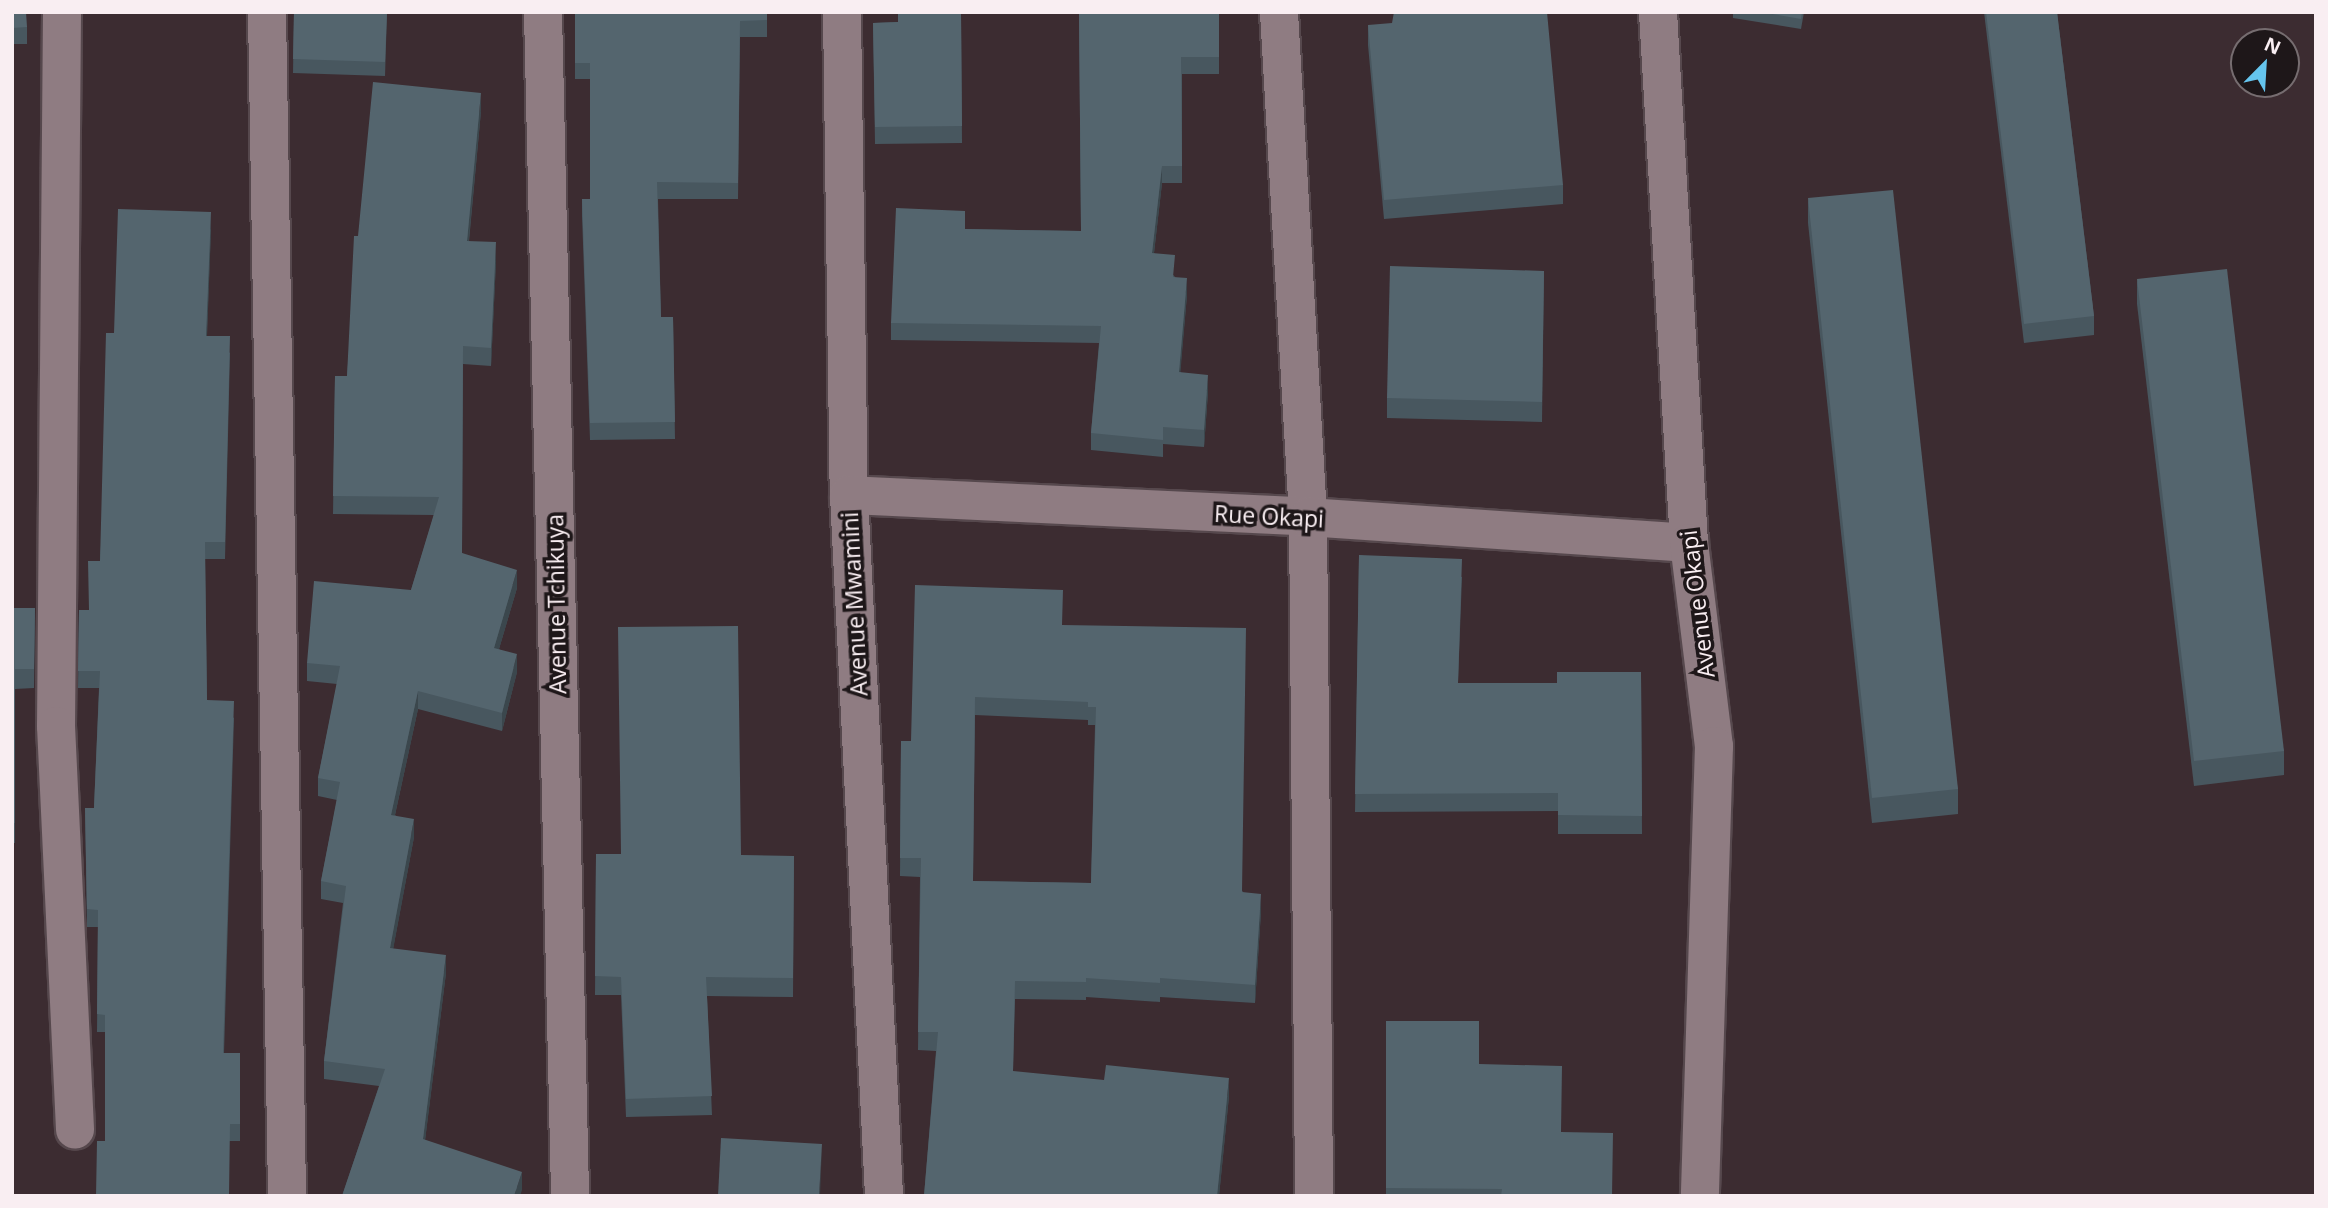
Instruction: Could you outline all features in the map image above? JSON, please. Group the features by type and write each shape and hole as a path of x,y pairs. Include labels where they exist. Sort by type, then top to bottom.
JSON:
{"street":[{"path":"62,12 56,726 75,1129"},
{"path":"267,12 287,1196"},
{"name":"Avenue Tchikuya","path":"542,12 570,1196"},
{"name":"Avenue Mwamini","path":"842,12 849,495 884,1196"},
{"path":"1279,12 1308,517 1314,1196"},
{"name":"Avenue Okapi","path":"1658,12 1689,543 1714,746 1700,1196"},
{"name":"Rue Okapi","path":"849,495 1308,517 1689,543"}],"building":[{"path":"12,12 26,12 27,27 12,28"},
{"path":"294,12 387,12 385,62 293,59"},
{"path":"575,12 767,12 767,20 740,21 738,183 657,182 661,317 673,317 675,422 590,423 582,199 590,199 590,63 575,63"},
{"path":"898,12 961,12 962,126 875,127 873,23 898,22"},
{"path":"1079,12 1219,12 1219,57 1181,57 1182,166 1162,166 1152,253 1175,255 1173,277 1187,278 1179,372 1208,375 1204,430 1163,427 1163,440 1091,433 1101,326 891,323 896,208 965,211 965,229 1081,231"},
{"path":"1394,12 1547,12 1563,185 1384,200 1368,25 1392,23"},
{"path":"1761,12 1802,12 1801,19"},
{"path":"1986,12 2057,12 2094,316 2024,324"},
{"path":"373,82 481,93 467,241 496,242 491,348 463,346 462,553 517,570 494,648 517,654 502,713 418,691 391,815 414,819 390,948 446,955 423,1139 522,1172 514,1196 342,1196 385,1069 324,1061 346,886 321,881 340,782 318,778 340,666 307,663 314,581 411,590 439,497 333,496 335,376 347,376 354,236 358,236"},
{"path":"1893,190 1958,789 1872,798 1808,198"},
{"path":"118,209 211,212 206,336 230,336 225,542 205,542 207,700 234,701 223,1053 240,1053 240,1124 230,1124 229,1196 96,1196 97,1141 105,1141 105,1015 97,1014 98,910 87,909 85,808 94,808 100,671 78,671 79,610 89,610 88,561 100,561 106,333 114,333"},
{"path":"1390,266 1544,271 1542,402 1387,398"},
{"path":"2227,269 2284,751 2194,761 2137,279"},
{"path":"1359,555 1462,559 1458,683 1557,683 1557,672 1641,672 1642,816 1558,815 1558,793 1355,794"},
{"path":"915,585 1063,590 1062,625 1246,628 1242,892 1261,894 1255,985 1160,978 1160,983 1086,978 1086,982 1015,981 1013,1071 1104,1080 1106,1065 1229,1078 1217,1196 924,1196 938,1032 918,1032 921,858 900,858 901,741 911,741","holes":["975,697 1088,702 1088,707 1096,707 1091,883 973,881"]},
{"path":"12,608 35,608 34,669 15,669 15,823 12,823"},
{"path":"738,626 741,855 794,856 793,978 706,977 712,1096 626,1099 621,977 595,976 596,854 621,854 618,627"},
{"path":"1386,1021 1479,1021 1479,1064 1562,1066 1561,1132 1613,1133 1612,1196 1501,1196 1502,1189 1386,1188"},
{"path":"721,1138 822,1144 819,1196 718,1196"}]}
